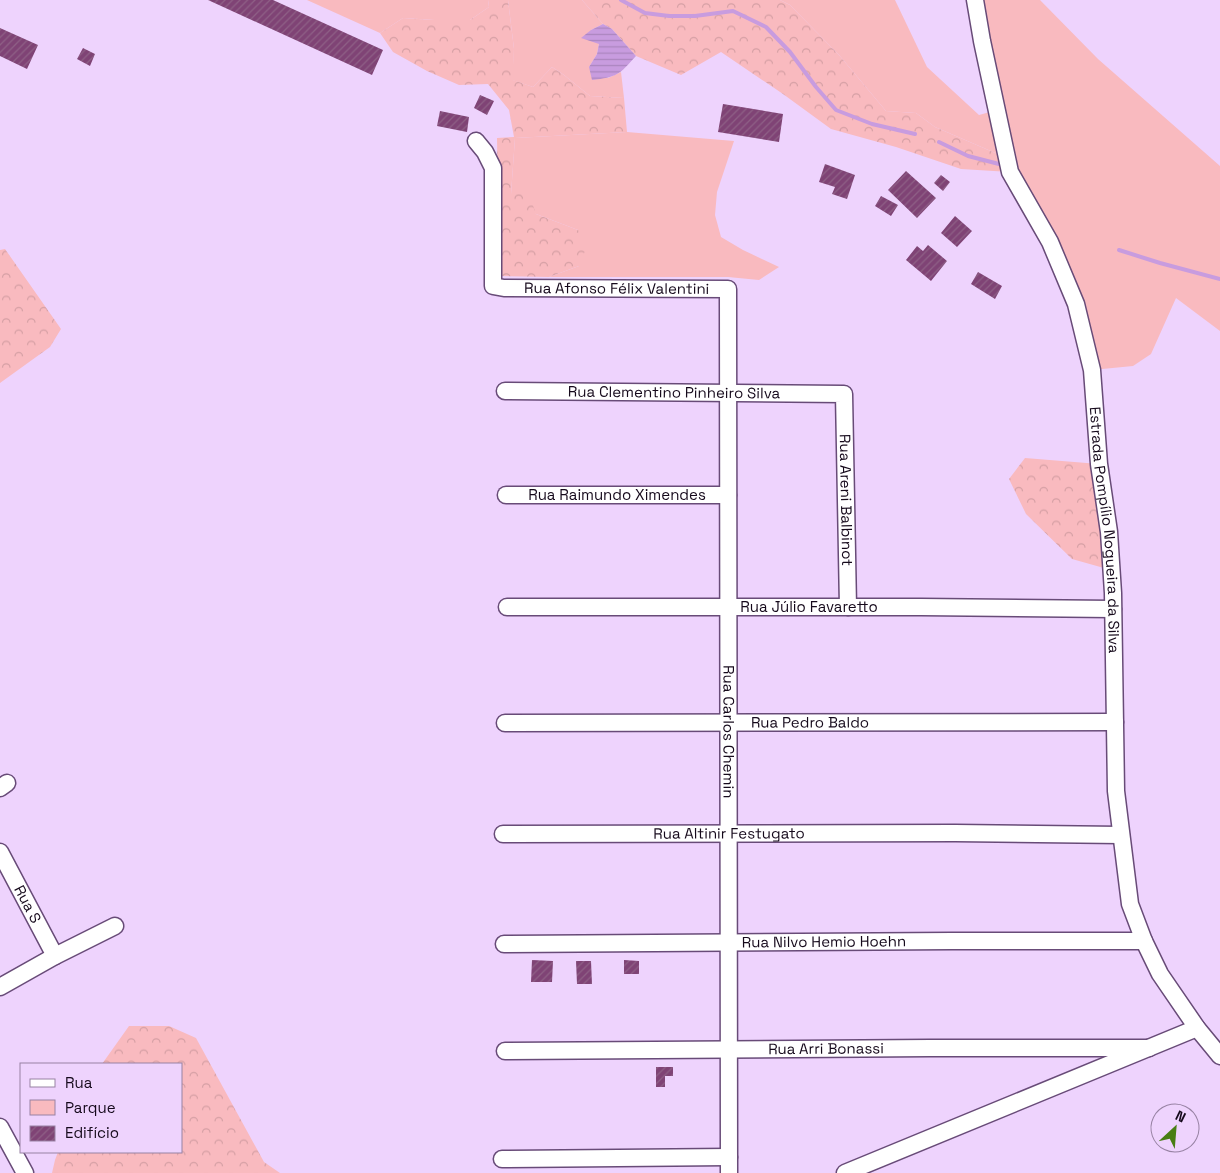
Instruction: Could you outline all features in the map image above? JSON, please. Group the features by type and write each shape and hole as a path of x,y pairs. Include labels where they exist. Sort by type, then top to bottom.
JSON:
{"street":[{"name":"Estrada Pompílio Nogueira da Silva","path":"975,0 1010,172 1050,242 1076,304 1092,370 1099,464 1109,532 1113,609 1116,791 1130,904 1144,941 1160,974 1197,1028 1220,1056"},
{"name":"Rua Afonso Félix Valentini","path":"476,141 485,152 493,168 492,286 504,288 728,289"},
{"name":"Rua Carlos Chemin","path":"728,289 729,1165"},
{"name":"Rua Clementino Pinheiro Silva","path":"505,391 844,394"},
{"name":"Rua Areni Balbinot","path":"844,394 848,607"},
{"name":"Rua Raimundo Ximendes","path":"506,495 728,495"},
{"name":"Rua Júlio Favaretto","path":"507,607 1113,609"},
{"name":"Rua Pedro Baldo","path":"505,723 1115,722"},
{"name":"Rua Altinir Festugato","path":"503,834 955,833 1121,835"},
{"name":"Rua S","path":"0,852 55,956"},
{"path":"0,987 55,956 115,926"},
{"name":"Rua Nilvo Hemio Hoehn","path":"504,944 1144,941"},
{"path":"845,1173 1197,1028"},
{"name":"Rua Arri Bonassi","path":"504,1051 1149,1048"},
{"path":"2,1138 25,1173"},
{"path":"502,1159 729,1165"}],"green space":[{"path":"307,0 488,0 489,7 470,20 403,18 380,33"},
{"path":"488,0 508,0 514,49 513,80 533,87 552,67 590,96 624,98 627,132 515,138 511,194 529,194 536,214 578,230 587,246 579,266 549,277 499,276 497,138 514,137 509,110 488,84 459,85 427,71 393,52 380,33 403,18 470,20 489,7"},
{"path":"508,0 582,0 603,24 591,30 599,44 597,54 589,67 608,78 621,72 624,98 590,96 552,67 533,87 512,80 514,49"},
{"path":"582,0 780,0 790,5 839,55 886,111 916,113 935,127 1007,158 1010,172 961,169 896,147 831,129 721,52 681,75 636,56 612,29 603,24"},
{"path":"780,0 895,0 927,67 979,115 997,110 975,0 1040,0 1098,59 1220,166 1220,331 1176,298 1151,354 1133,366 1092,370 1076,304 1007,158 935,127 916,113 886,111 839,55 790,5"},
{"path":"627,132 734,141 717,192 715,215 721,237 779,267 759,280 728,277 549,277 579,266 578,230 536,214 511,194 515,138"},
{"path":"5,249 61,329 50,347 0,383 0,250"},
{"path":"1025,458 1099,464 1111,570 1072,559 1026,514 1009,479"},
{"path":"129,1026 169,1026 196,1038 264,1162 280,1173 52,1173 58,1153 182,1153 182,1063 103,1063"}],"shaded area":[{"path":"603,24 612,29 636,56 617,74 607,78 592,80 589,67 597,54 599,44 581,38"}],"building":[{"path":"208,0 273,0 383,50 372,75"},
{"path":"0,28 38,45 27,69 0,56"},
{"path":"83,48 95,54 90,66 77,59"},
{"path":"480,95 494,101 487,115 474,108"},
{"path":"723,104 783,114 779,142 718,132"},
{"path":"440,111 469,117 467,132 437,126"},
{"path":"825,164 855,175 847,199 832,194 835,187 819,182"},
{"path":"906,171 936,198 917,218 888,190"},
{"path":"941,175 950,182 943,191 934,183"},
{"path":"881,196 898,205 891,216 875,206"},
{"path":"955,216 972,231 957,247 941,233"},
{"path":"928,245 947,261 931,281 906,260 917,246 923,251"},
{"path":"978,272 1002,286 995,299 971,284"},
{"path":"532,960 553,961 552,982 531,982"},
{"path":"624,960 639,961 639,974 624,974"},
{"path":"576,961 591,961 592,984 577,984"},
{"path":"656,1067 673,1067 673,1076 665,1076 665,1087 656,1087"}],"waterway":[{"path":"621,0 645,13 669,16 695,16 733,11 766,27 790,52 836,110 872,124 915,134"},
{"path":"939,142 968,156 999,164"},
{"path":"1119,250 1220,279"}]}
